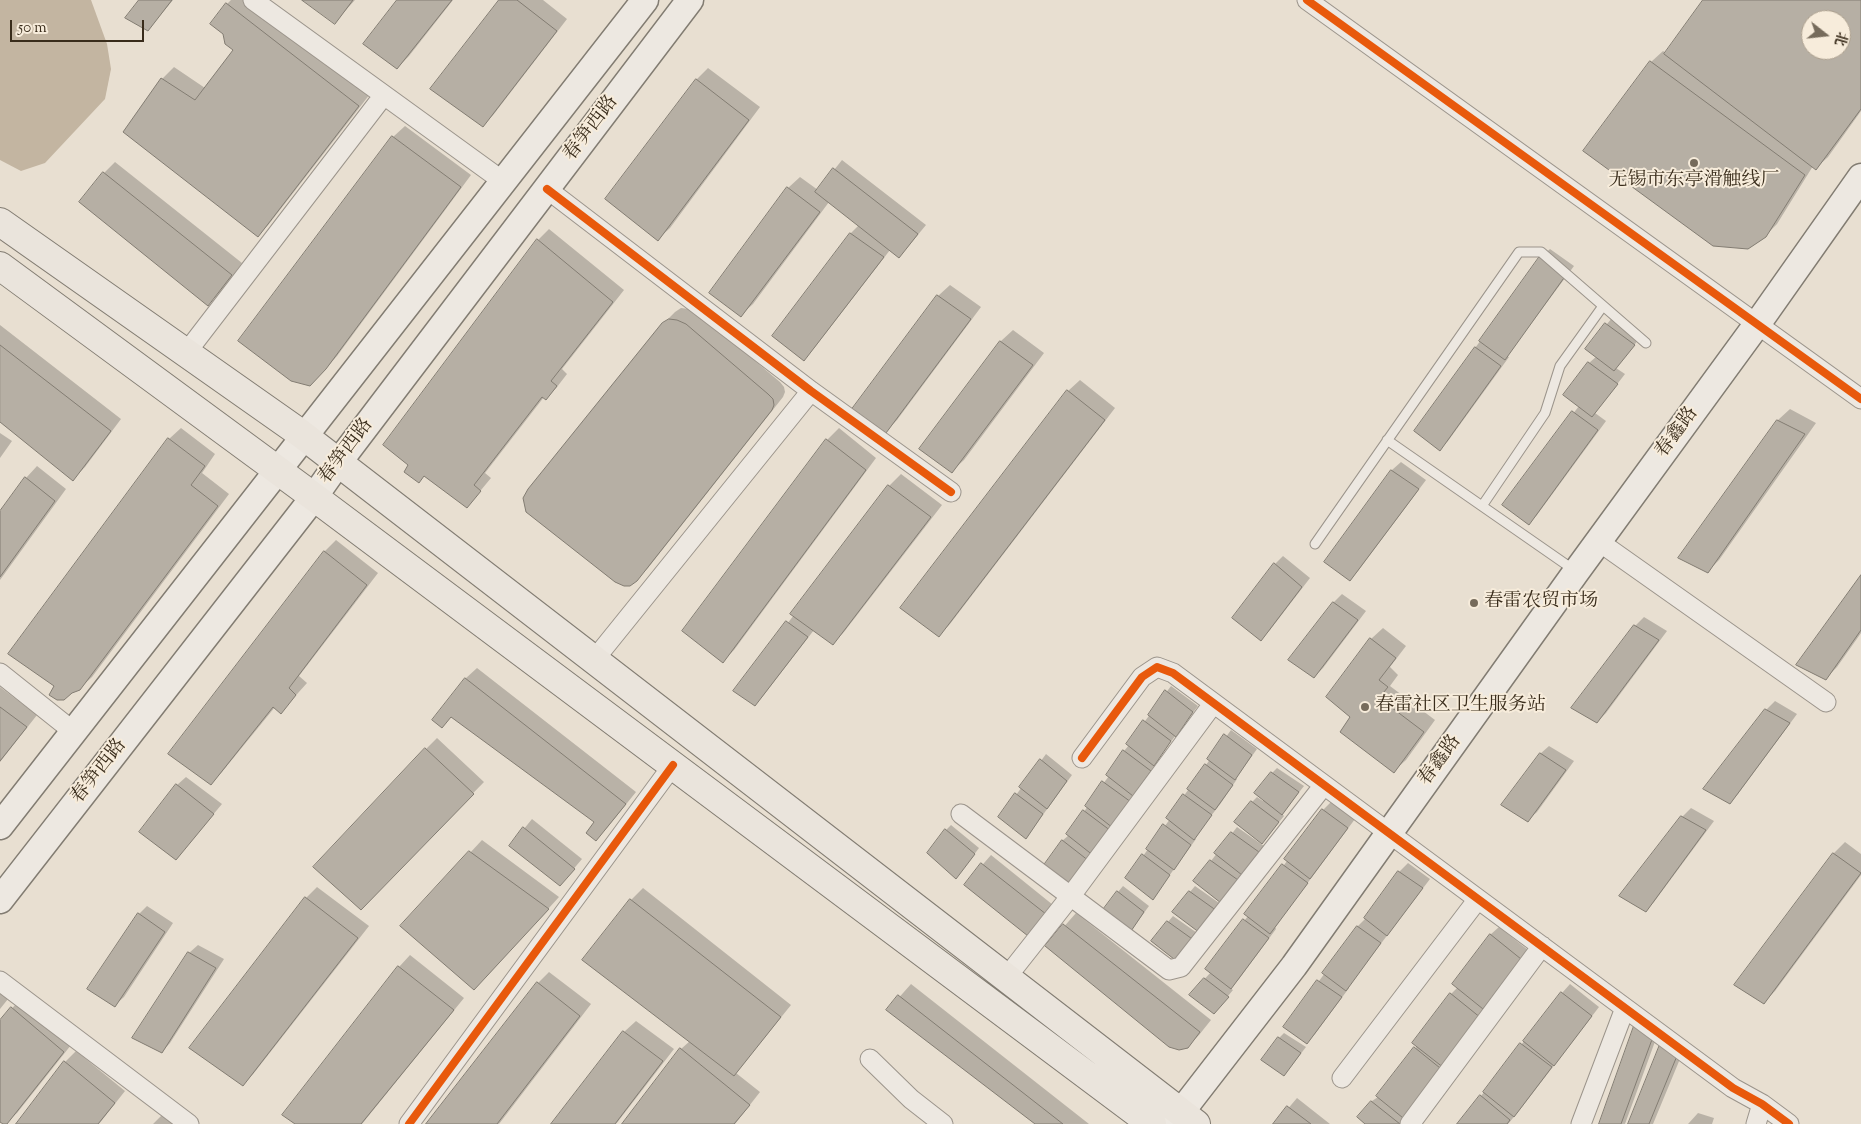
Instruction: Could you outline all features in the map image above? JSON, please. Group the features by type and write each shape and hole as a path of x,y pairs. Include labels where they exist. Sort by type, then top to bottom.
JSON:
{"main road":[{"name":"春笋西路","path":"0,826 646,0"},
{"name":"春笋西路","path":"0,900 314,496 690,0"},
{"name":"春鑫路","path":"1764,328 1861,177"},
{"name":"春鑫路","path":"1184,1119 1217,1086 1604,546 1764,328 1861,207"},
{"path":"0,222 304,437 1006,978 1184,1119"},
{"path":"0,266 314,496 1152,1124"},
{"name":"春鑫路","path":"1396,838 1576,572 1604,546"}],"street":[{"path":"253,0 504,182"},
{"path":"1307,0 1861,398"},
{"path":"186,353 384,95"},
{"path":"547,189 811,391 951,492"},
{"path":"594,660 811,391"},
{"path":"1604,546 1826,702"},
{"path":"1082,758 1142,677 1157,667 1173,673 1734,1088 1762,1104 1789,1124"},
{"path":"0,673 74,732"},
{"path":"1006,978 1070,897 1214,704"},
{"path":"409,1124 673,766"},
{"path":"961,814 1169,970 1181,967 1324,785"},
{"path":"1342,1078 1478,899"},
{"path":"1410,1124 1542,946"},
{"path":"0,981 189,1124"},
{"path":"1581,1124 1625,1008"},
{"path":"870,1059 911,1100 943,1124"},
{"path":"1756,1124 1762,1104"}],"lane":[{"path":"1315,544 1519,252 1541,252 1646,343"},
{"path":"1482,506 1545,412 1560,366 1604,306"},
{"path":"1387,440 1576,572"}],"shaded area":[{"path":"0,0 91,0 107,44 111,69 105,99 45,163 21,171 0,160"}],"building":[{"path":"139,0 172,0 148,31 125,18"},
{"path":"302,0 353,0 335,24"},
{"path":"397,0 452,0 397,69 363,44"},
{"path":"499,0 517,0 557,31 483,127 430,89"},
{"path":"1703,0 1861,0 1861,109 1816,170 1664,54"},
{"path":"226,3 359,106 258,237 123,132 161,78 195,100 233,50 225,44 223,34 210,24"},
{"name":"无锡市东亭滑触线厂","path":"1650,61 1805,175 1766,237 1748,249 1713,246 1583,151"},
{"path":"696,79 749,120 658,241 605,199"},
{"path":"392,136 461,187 326,369 310,386 291,381 238,341"},
{"path":"833,168 918,234 899,258 815,192"},
{"path":"103,172 232,275 208,306 79,202"},
{"path":"787,187 820,212 741,317 709,293"},
{"path":"850,233 884,257 804,361 772,336"},
{"path":"537,239 613,302 551,381 557,386 546,400 542,397 474,485 481,491 467,508 424,476 419,483 404,472 408,465 383,445"},
{"path":"1540,256 1566,275 1505,360 1479,341"},
{"path":"937,295 971,319 886,433 852,409"},
{"path":"669,319 686,324 768,394 773,399 774,405 637,581 630,586 624,586 615,582 526,512 523,498 528,489 662,323"},
{"path":"1605,323 1635,345 1614,371 1585,349"},
{"path":"1000,341 1033,365 952,473 919,449"},
{"path":"0,345 111,431 73,481 0,422"},
{"path":"1475,347 1501,366 1440,451 1414,431"},
{"path":"1588,362 1618,384 1592,417 1563,395"},
{"path":"1067,390 1105,420 939,637 900,608"},
{"path":"1572,411 1598,430 1529,525 1502,505"},
{"path":"1777,420 1805,434 1708,573 1678,558"},
{"path":"168,438 205,466 191,485 218,506 80,690 72,693 64,700 57,700 49,695 54,686 8,654"},
{"path":"826,439 866,470 723,663 682,631"},
{"path":"1391,470 1419,489 1350,581 1324,562"},
{"path":"25,477 55,501 0,577 0,511"},
{"path":"888,485 931,517 833,645 790,614"},
{"path":"324,551 367,585 289,688 296,695 281,714 273,707 211,785 168,754"},
{"path":"1274,563 1302,587 1261,641 1232,618"},
{"path":"1861,575 1861,630 1826,680 1796,665"},
{"path":"1333,602 1358,620 1314,678 1288,660"},
{"path":"786,621 808,637 755,706 733,691"},
{"path":"1634,625 1659,640 1597,723 1571,708"},
{"name":"春雷社区卫生服务站","path":"1370,638 1396,658 1379,680 1388,687 1379,698 1424,732 1394,773 1340,732 1350,717 1326,697"},
{"path":"465,678 626,804 596,841 586,833 594,822 451,717 442,728 432,720"},
{"path":"1165,690 1193,712 1176,737 1148,715"},
{"path":"0,707 27,727 0,761"},
{"path":"1765,709 1790,723 1730,804 1703,789"},
{"path":"1143,720 1171,741 1154,766 1126,744"},
{"path":"1224,734 1252,755 1235,780 1207,759"},
{"path":"425,748 474,794 361,910 313,867"},
{"path":"1123,750 1151,771 1133,796 1106,775"},
{"path":"1540,753 1566,770 1528,822 1501,805"},
{"path":"1040,759 1067,781 1047,809 1019,787"},
{"path":"1205,764 1233,785 1215,810 1187,789"},
{"path":"1271,772 1299,792 1282,815 1254,793"},
{"path":"1102,781 1131,802 1113,828 1085,806"},
{"path":"176,784 214,814 176,860 139,832"},
{"path":"1015,793 1043,814 1026,839 998,817"},
{"path":"1183,794 1212,815 1194,840 1166,818"},
{"path":"1251,801 1279,822 1262,844 1234,822"},
{"path":"1322,809 1348,828 1310,879 1284,859"},
{"path":"1083,810 1111,831 1094,856 1066,834"},
{"path":"1681,816 1706,830 1646,912 1619,896"},
{"path":"1163,824 1191,845 1174,870 1146,849"},
{"path":"523,827 575,869 560,886 509,846"},
{"path":"945,829 975,854 956,879 927,853"},
{"path":"1231,832 1259,852 1242,875 1214,853"},
{"path":"1062,840 1089,861 1072,886 1044,865"},
{"path":"469,851 549,909 474,990 400,926"},
{"path":"1833,853 1861,873 1764,1004 1734,985"},
{"path":"1142,854 1170,875 1153,900 1125,878"},
{"path":"1210,860 1238,880 1221,903 1193,881"},
{"path":"981,863 1051,918 1033,940 964,885"},
{"path":"1282,864 1308,883 1270,934 1244,914"},
{"path":"1398,871 1423,888 1387,936 1364,918"},
{"path":"1117,891 1144,912 1127,937 1099,915"},
{"path":"1189,891 1217,911 1200,933 1172,912"},
{"path":"305,897 358,938 243,1086 189,1048"},
{"path":"630,899 781,1017 734,1076 582,960"},
{"path":"138,913 165,932 115,1007 87,989"},
{"path":"1243,919 1269,938 1231,989 1205,969"},
{"path":"1167,921 1195,941 1179,963 1151,941"},
{"path":"1063,924 1200,1032 1188,1048 1179,1050 1169,1047 1045,946"},
{"path":"1357,926 1381,943 1346,991 1322,973"},
{"path":"1490,934 1521,959 1483,1009 1452,984"},
{"path":"188,952 216,968 162,1053 132,1038"},
{"path":"398,966 454,1010 361,1124 295,1124 282,1115"},
{"path":"1204,978 1229,997 1214,1014 1189,995"},
{"path":"1317,980 1342,997 1307,1044 1283,1027"},
{"path":"537,982 580,1016 497,1124 426,1124"},
{"path":"1561,992 1592,1016 1554,1066 1523,1041"},
{"path":"1450,993 1481,1018 1444,1068 1412,1043"},
{"path":"898,995 1063,1124 1035,1124 886,1010"},
{"path":"11,1007 64,1052 7,1124 3,1124 0,1122 0,1020"},
{"path":"1634,1026 1654,1034 1621,1124 1599,1124"},
{"path":"623,1031 663,1061 615,1124 551,1124"},
{"path":"1278,1037 1301,1053 1284,1076 1261,1060"},
{"path":"1661,1042 1679,1051 1649,1124 1628,1124"},
{"path":"1520,1043 1552,1067 1514,1117 1483,1092"},
{"path":"1414,1047 1445,1072 1408,1122 1376,1096"},
{"path":"680,1048 750,1105 734,1124 622,1124"},
{"path":"64,1061 115,1103 98,1124 16,1124"},
{"path":"1480,1095 1510,1120 1507,1124 1457,1124"},
{"path":"1371,1101 1400,1124 1365,1124 1357,1117"},
{"path":"1287,1106 1311,1124 1273,1124"}],"cycle path":[{"path":"1307,0 1861,399"},
{"path":"547,189 811,391 951,492"},
{"path":"1082,758 1142,677 1157,667 1173,673 1733,1088 1762,1104 1789,1124"},
{"path":"409,1124 673,765"}],"place":[{"name":"无锡市东亭滑触线厂","path":"1694,163"},
{"name":"春雷农贸市场","path":"1474,603"},
{"name":"春雷社区卫生服务站","path":"1365,707"}]}
